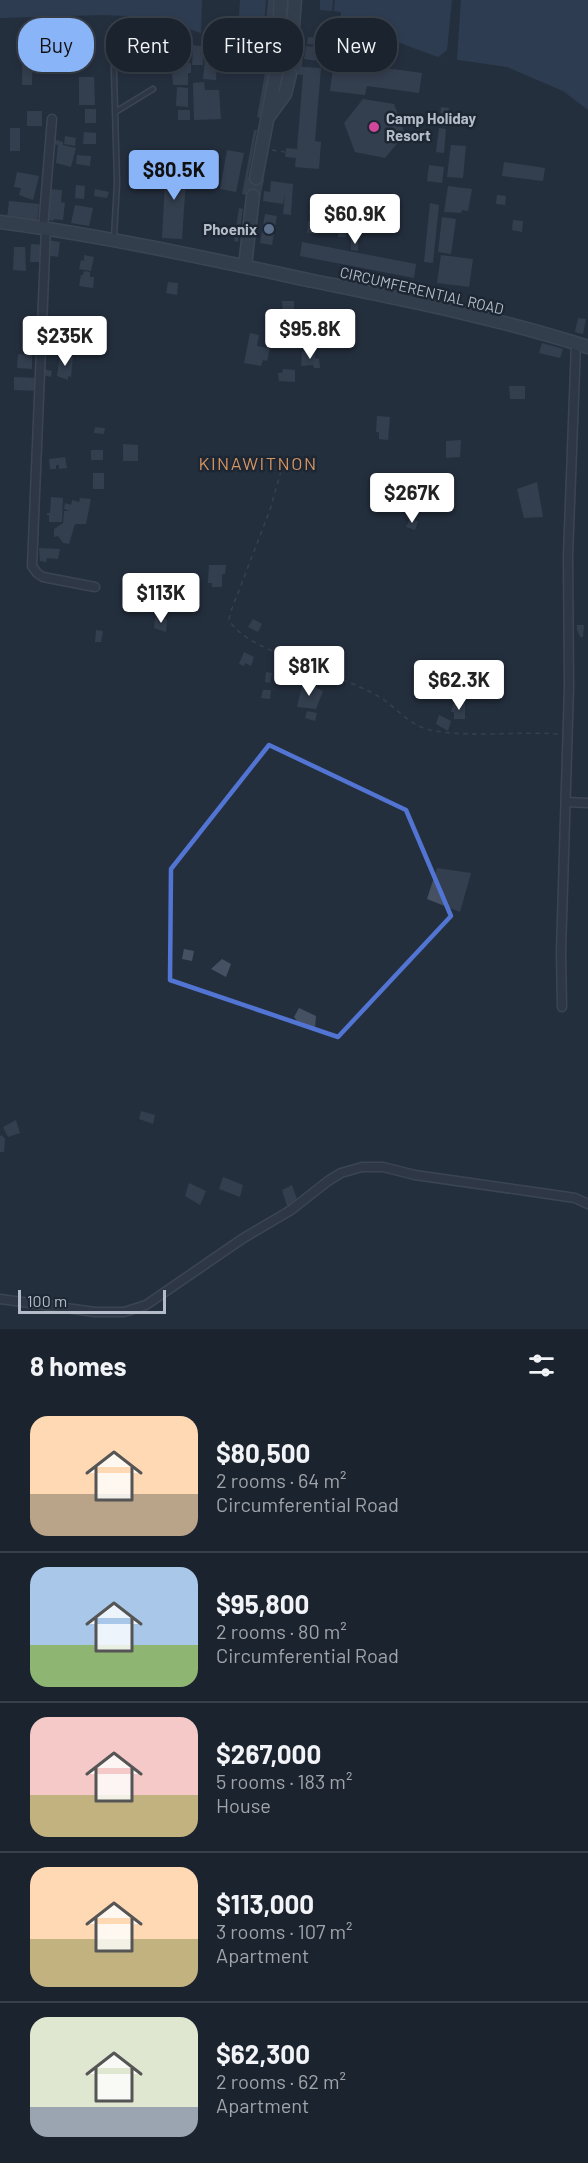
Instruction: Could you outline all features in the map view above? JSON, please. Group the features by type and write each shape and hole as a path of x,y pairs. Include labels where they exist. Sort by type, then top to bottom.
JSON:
{"main road":[{"path":"280,18 281,0"},
{"path":"294,18 295,0"},
{"path":"256,178 276,73"},
{"path":"268,117 285,94 290,74"},
{"path":"244,266 253,196"},
{"name":"CIRCUMFERENTIAL ROAD","path":"0,222 114,240 244,266 482,317 582,345"}],"street":[{"path":"52,119 44,228 32,566 43,577 95,587"},
{"path":"562,1007 561,952 568,735 568,556 582,345"},
{"path":"566,802 588,803"},
{"path":"0,1299 95,1312 109,1313 135,1309 146,1305 217,1256 291,1210 328,1181 341,1173 363,1167 383,1167 415,1174 575,1198 588,1204"}],"lane":[{"path":"114,240 117,183 115,72"},
{"path":"117,111 153,89"}],"path":[{"path":"280,471 270,510 229,618 237,630 270,649 368,691 383,699 412,723 429,730 448,733 568,735"}],"highlighted area":[{"path":"269,745 406,810 451,916 338,1037 170,980 171,869"}],"water":[{"path":"0,0 266,0 265,18 203,18 203,33 191,30 191,18 103,15 0,18"},
{"path":"320,0 333,0 332,11 320,10"},
{"path":"335,0 588,0 588,110 563,91 507,67 438,57 397,43 397,18 340,18 341,12 334,11"}],"pier":[{"path":"202,0 240,0 239,18 203,18 203,33 201,33"},
{"path":"452,0 461,0 457,60 438,57 447,50"}],"building":[{"path":"268,0 275,0 274,18 267,18"},
{"path":"308,37 315,38 315,45 307,44"},
{"path":"193,45 203,46 203,65 192,65"},
{"path":"306,46 315,47 315,60 304,59"},
{"path":"303,67 315,68 315,72 321,72 315,141 321,142 319,169 295,167 296,158 285,157 286,148 297,149 303,75 269,72 303,72"},
{"path":"397,70 422,73 419,93 367,86 365,95 330,91 333,72 397,72"},
{"path":"22,72 32,72 32,85 22,85"},
{"path":"172,72 191,72 188,73 188,85 173,85"},
{"path":"204,72 216,72 216,80 203,79"},
{"path":"269,72 260,118 257,117 265,73 262,73"},
{"path":"79,77 94,77 95,105 79,105"},
{"path":"204,82 205,90 219,90 221,119 194,120 193,83"},
{"path":"177,87 188,88 188,107 176,106"},
{"path":"363,99 394,104 405,134 385,158 355,152 344,123"},
{"path":"441,107 449,108 447,127 439,126"},
{"path":"85,109 96,109 96,123 85,123"},
{"path":"178,110 190,110 190,120 178,120"},
{"path":"27,111 42,111 42,126 27,126"},
{"path":"10,128 20,128 20,151 10,151"},
{"path":"439,128 446,129 444,153 436,152"},
{"path":"254,130 257,130 248,177 264,180 260,198 242,194"},
{"path":"84,132 96,133 96,144 83,144"},
{"path":"65,136 76,138 75,146 64,144"},
{"path":"53,139 63,142 63,145 76,148 71,167 56,163 58,145 52,144"},
{"path":"451,145 466,146 463,178 447,177"},
{"path":"227,150 244,153 236,192 220,189"},
{"path":"77,155 91,156 90,166 76,164"},
{"path":"504,162 545,168 543,181 502,176"},
{"path":"166,163 187,165 182,239 162,238"},
{"path":"429,165 444,167 442,183 427,181"},
{"path":"17,172 39,176 33,200 19,195 21,188 14,187"},
{"path":"271,181 293,184 291,215 283,214 285,193 283,204 263,201 264,191 270,192"},
{"path":"76,185 85,186 84,199 75,198"},
{"path":"448,186 472,189 468,211 444,212"},
{"path":"48,189 62,190 61,202 65,203 63,220 45,219"},
{"path":"95,189 109,192 107,198 94,196"},
{"path":"497,195 506,196 505,205 496,204"},
{"path":"9,201 39,204 37,222 7,219"},
{"path":"312,201 321,203 318,215 309,213"},
{"path":"430,203 439,205 433,263 424,262"},
{"path":"340,204 348,205 348,218 340,218"},
{"path":"75,205 93,208 89,226 71,223"},
{"path":"239,208 243,209 238,242 234,241"},
{"path":"324,208 333,209 332,220 323,220"},
{"path":"355,212 363,212 362,224 354,223"},
{"name":"Phoenix","path":"265,214 277,216 272,245 260,243"},
{"path":"442,217 456,219 451,254 438,252"},
{"path":"513,220 523,221 522,232 512,230"},
{"path":"308,221 316,221 315,234 307,233"},
{"path":"338,228 346,228 346,237 338,237"},
{"path":"351,239 358,239 358,251 351,250"},
{"path":"47,240 60,242 58,257 46,255"},
{"path":"302,242 416,264 414,278 300,256"},
{"path":"31,244 43,245 41,262 30,262"},
{"path":"14,247 25,247 26,271 13,270"},
{"path":"84,255 94,257 91,271 79,269 81,260 84,261"},
{"path":"441,255 473,259 469,287 437,283"},
{"path":"84,271 90,272 90,277 94,277 93,288 79,286"},
{"path":"168,282 178,283 177,295 166,293"},
{"path":"282,301 294,301 294,315 283,315"},
{"path":"578,318 586,319 583,334 575,332"},
{"path":"277,320 288,320 287,328 277,328"},
{"path":"60,332 73,333 72,348 59,347"},
{"path":"250,333 259,335 257,346 270,348 267,361 263,360 261,366 244,363"},
{"path":"542,343 563,349 560,358 539,353"},
{"path":"302,352 315,352 320,368 314,368 313,365 301,366"},
{"path":"18,354 32,355 32,369 17,368"},
{"path":"60,355 73,357 71,377 68,376 68,380 57,376"},
{"path":"44,369 52,371 51,377 43,375"},
{"path":"283,369 295,370 295,382 279,381 278,373 282,373"},
{"path":"14,377 37,378 37,391 14,390"},
{"path":"509,386 525,386 525,399 510,399"},
{"path":"377,416 390,417 388,440 379,439 379,432 376,432"},
{"path":"95,427 105,428 104,434 94,433"},
{"path":"461,440 460,457 446,458 446,441"},
{"path":"123,444 138,445 138,461 123,461"},
{"path":"91,450 103,450 103,460 91,460"},
{"path":"65,457 67,468 59,469 59,465 56,465 56,469 50,469 49,459"},
{"path":"93,473 104,473 104,489 93,489"},
{"path":"537,482 543,517 524,518 517,489"},
{"path":"51,497 63,498 62,522 49,522 47,513 50,513"},
{"path":"80,498 91,499 86,524 75,524 69,544 63,543 58,536 54,537 54,529 63,523 64,511 70,511 64,509 65,503 71,505 72,500 79,502"},
{"path":"410,519 418,521 415,530 406,527"},
{"path":"39,548 60,549 58,559 47,558 46,562 40,561"},
{"path":"209,565 226,565 225,574 222,574 222,587 212,587 212,583 208,583"},
{"path":"153,590 154,599 145,599 144,592"},
{"path":"155,618 167,619 166,632 154,628"},
{"path":"253,619 262,624 258,632 248,627"},
{"path":"577,625 584,625 583,637 580,637"},
{"path":"96,630 103,631 101,642 95,642"},
{"path":"244,652 254,657 251,666 245,663 244,666 239,664"},
{"path":"266,672 272,673 270,683 265,682"},
{"path":"303,682 323,691 316,709 297,707"},
{"path":"263,690 271,690 270,699 261,698"},
{"path":"465,703 465,719 454,719 454,712 451,712 453,704"},
{"path":"307,711 317,713 315,721 305,718"},
{"path":"439,715 451,721 448,731 436,724"},
{"path":"437,868 471,873 460,912 427,899"},
{"path":"184,949 194,951 192,961 182,959"},
{"path":"222,959 231,964 226,977 211,969"},
{"path":"299,1008 316,1016 315,1028 309,1029 301,1026 294,1017"},
{"path":"141,1111 155,1115 153,1124 139,1119"},
{"path":"16,1120 20,1133 8,1137 3,1127"},
{"path":"2,1135 5,1139 4,1152 0,1152 0,1136"},
{"path":"223,1177 243,1185 240,1197 219,1189"},
{"path":"189,1183 206,1191 200,1205 185,1196"},
{"path":"292,1185 298,1202 287,1206 282,1190"}],"place":[{"name":"Camp Holiday Resort","path":"374,127"},
{"name":"Phoenix","path":"269,229"}],"district":[{"name":"KINAWITNON","path":"258,463"}]}
